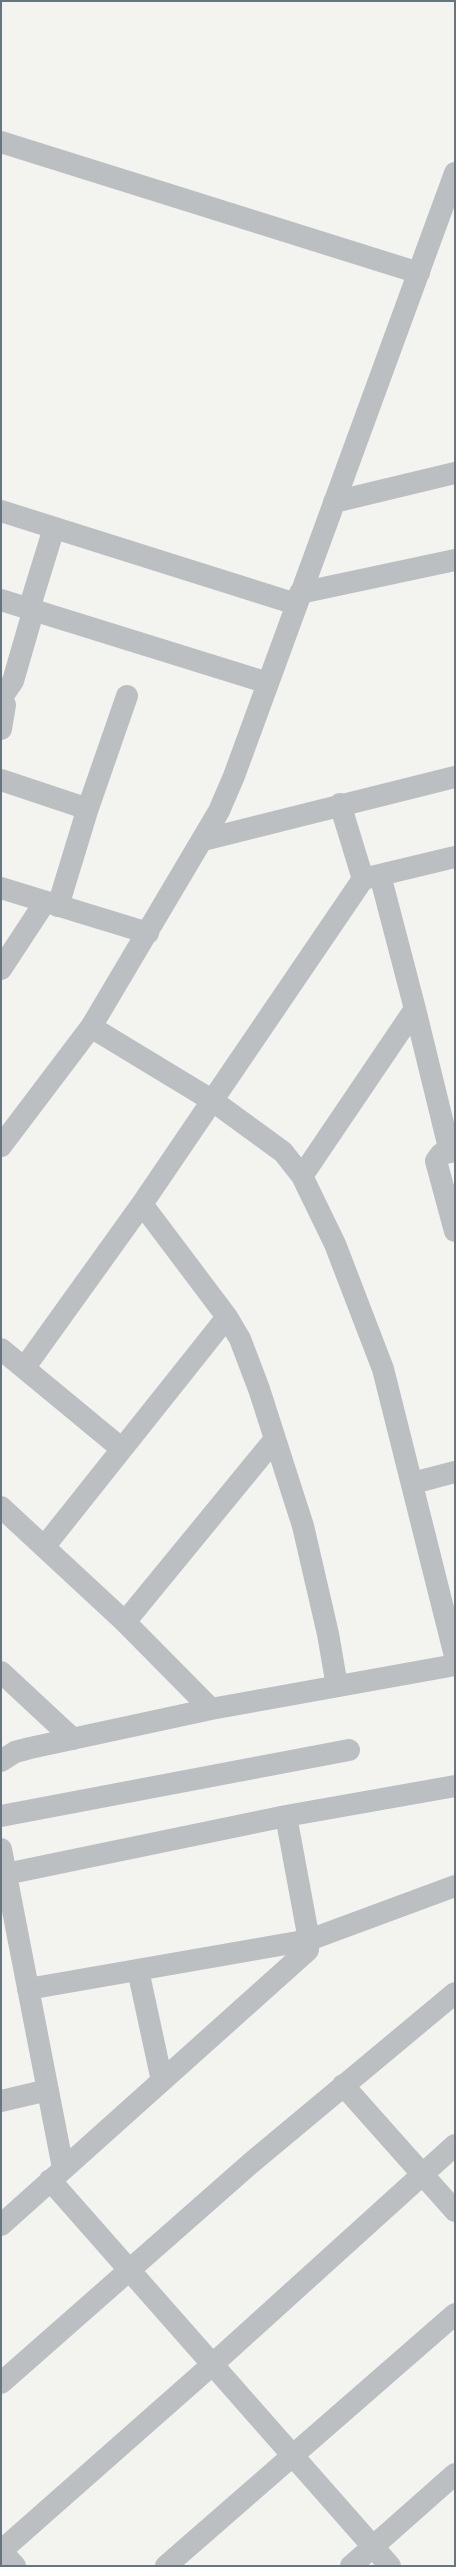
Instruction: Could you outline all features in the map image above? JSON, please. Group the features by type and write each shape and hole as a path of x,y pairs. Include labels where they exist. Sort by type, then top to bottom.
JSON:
{"street":[{"path":"1,142 419,273"},
{"path":"1,1146 91,1027 219,811 234,776 419,273 451,196 455,173"},
{"path":"334,502 455,473"},
{"path":"1,511 54,528 298,599 455,560"},
{"path":"29,609 54,528"},
{"path":"1,600 268,683"},
{"path":"1,729 5,715 2,696 13,681 33,612 29,609"},
{"path":"1,969 52,904 87,811 127,696"},
{"path":"203,840 340,804 455,777"},
{"path":"1,780 82,807 87,811"},
{"path":"340,804 371,877 416,1009 452,1152 441,1154 436,1162 455,1231"},
{"path":"25,1367 142,1204 371,877 455,857"},
{"path":"1,888 148,933"},
{"path":"302,1176 416,1009"},
{"path":"91,1027 213,1101 283,1152 302,1176 336,1244 383,1369 413,1483 448,1594 455,1656"},
{"path":"142,1204 227,1317 242,1346 275,1439 303,1526 328,1634 337,1686"},
{"path":"44,1547 227,1317"},
{"path":"1,1349 25,1367 122,1449"},
{"path":"125,1622 275,1439"},
{"path":"413,1483 455,1472"},
{"path":"1,1507 125,1622 211,1709"},
{"path":"1,1761 15,1752 211,1709 455,1665"},
{"path":"1,1672 73,1739"},
{"path":"1,1816 349,1750"},
{"path":"3,1874 286,1816 455,1786"},
{"path":"1,2225 308,1950 309,1940 286,1816"},
{"path":"1,1849 3,1874 48,2090 57,2174 130,2270 390,2566"},
{"path":"28,1989 309,1940 455,1886"},
{"path":"138,1970 162,2081"},
{"path":"1,2383 343,2085 455,1993"},
{"path":"343,2085 455,2211"},
{"path":"1,2101 48,2090"},
{"path":"15,2566 1,2551 212,2364 455,2145"},
{"path":"166,2566 455,2314"},
{"path":"351,2566 455,2474"}]}
